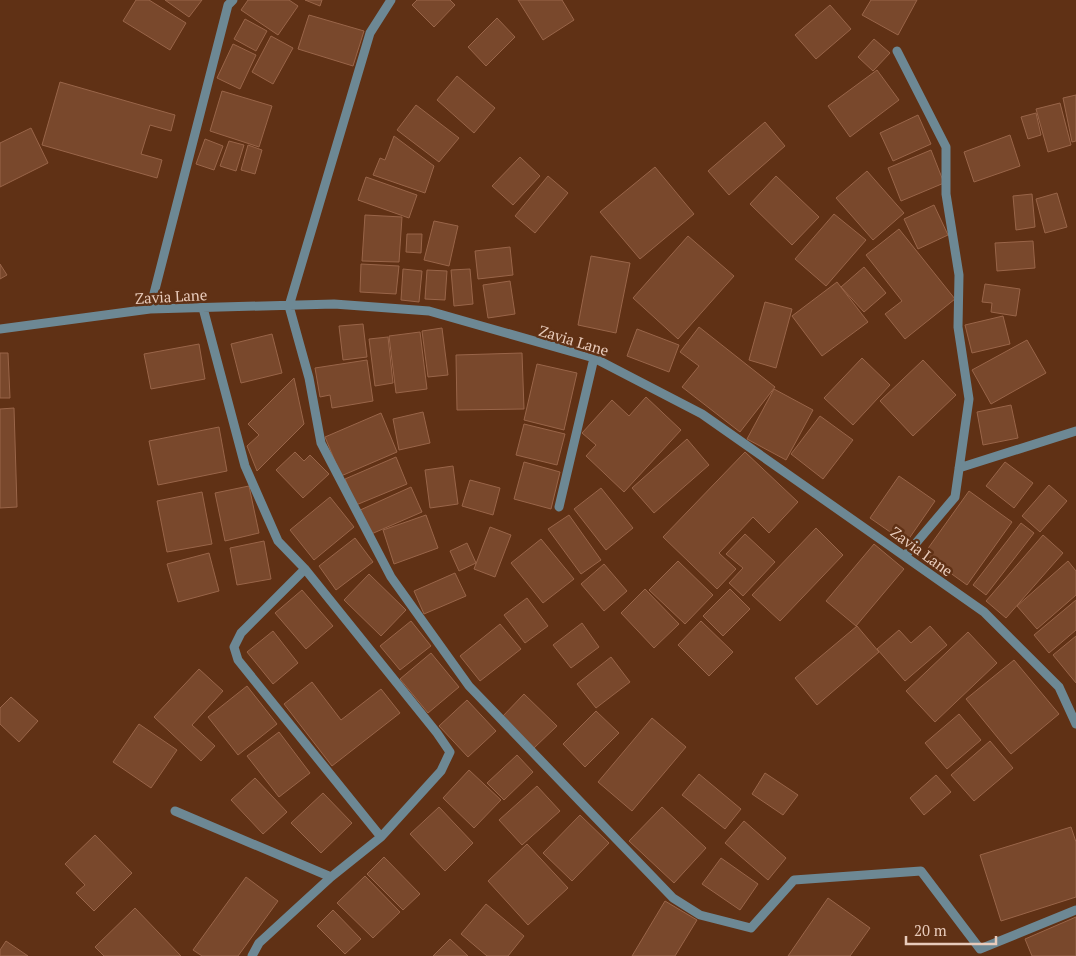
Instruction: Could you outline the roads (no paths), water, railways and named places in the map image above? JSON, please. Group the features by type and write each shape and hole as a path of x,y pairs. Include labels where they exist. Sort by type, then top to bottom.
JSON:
{"street":[{"path":"150,309 228,5 232,0"},
{"path":"391,0 370,33 289,306 309,378 321,443 361,524 391,578 469,686 673,898 700,915 751,928 794,880 921,871 980,949 1076,910"},
{"path":"897,51 946,147 946,194 959,275 958,327 969,399 955,497 905,556"},
{"name":"Zavia Lane","path":"0,328 150,309 334,304 429,311 594,358 702,414 984,612 1059,687 1076,724"},
{"path":"203,308 245,466 278,541 305,569 438,733 450,752 441,771 380,837 331,877 259,943 252,956"},
{"path":"559,507 594,358"},
{"path":"960,468 1076,431"},
{"path":"305,569 241,633 234,647 238,660 380,837"},
{"path":"175,811 331,877"}]}
